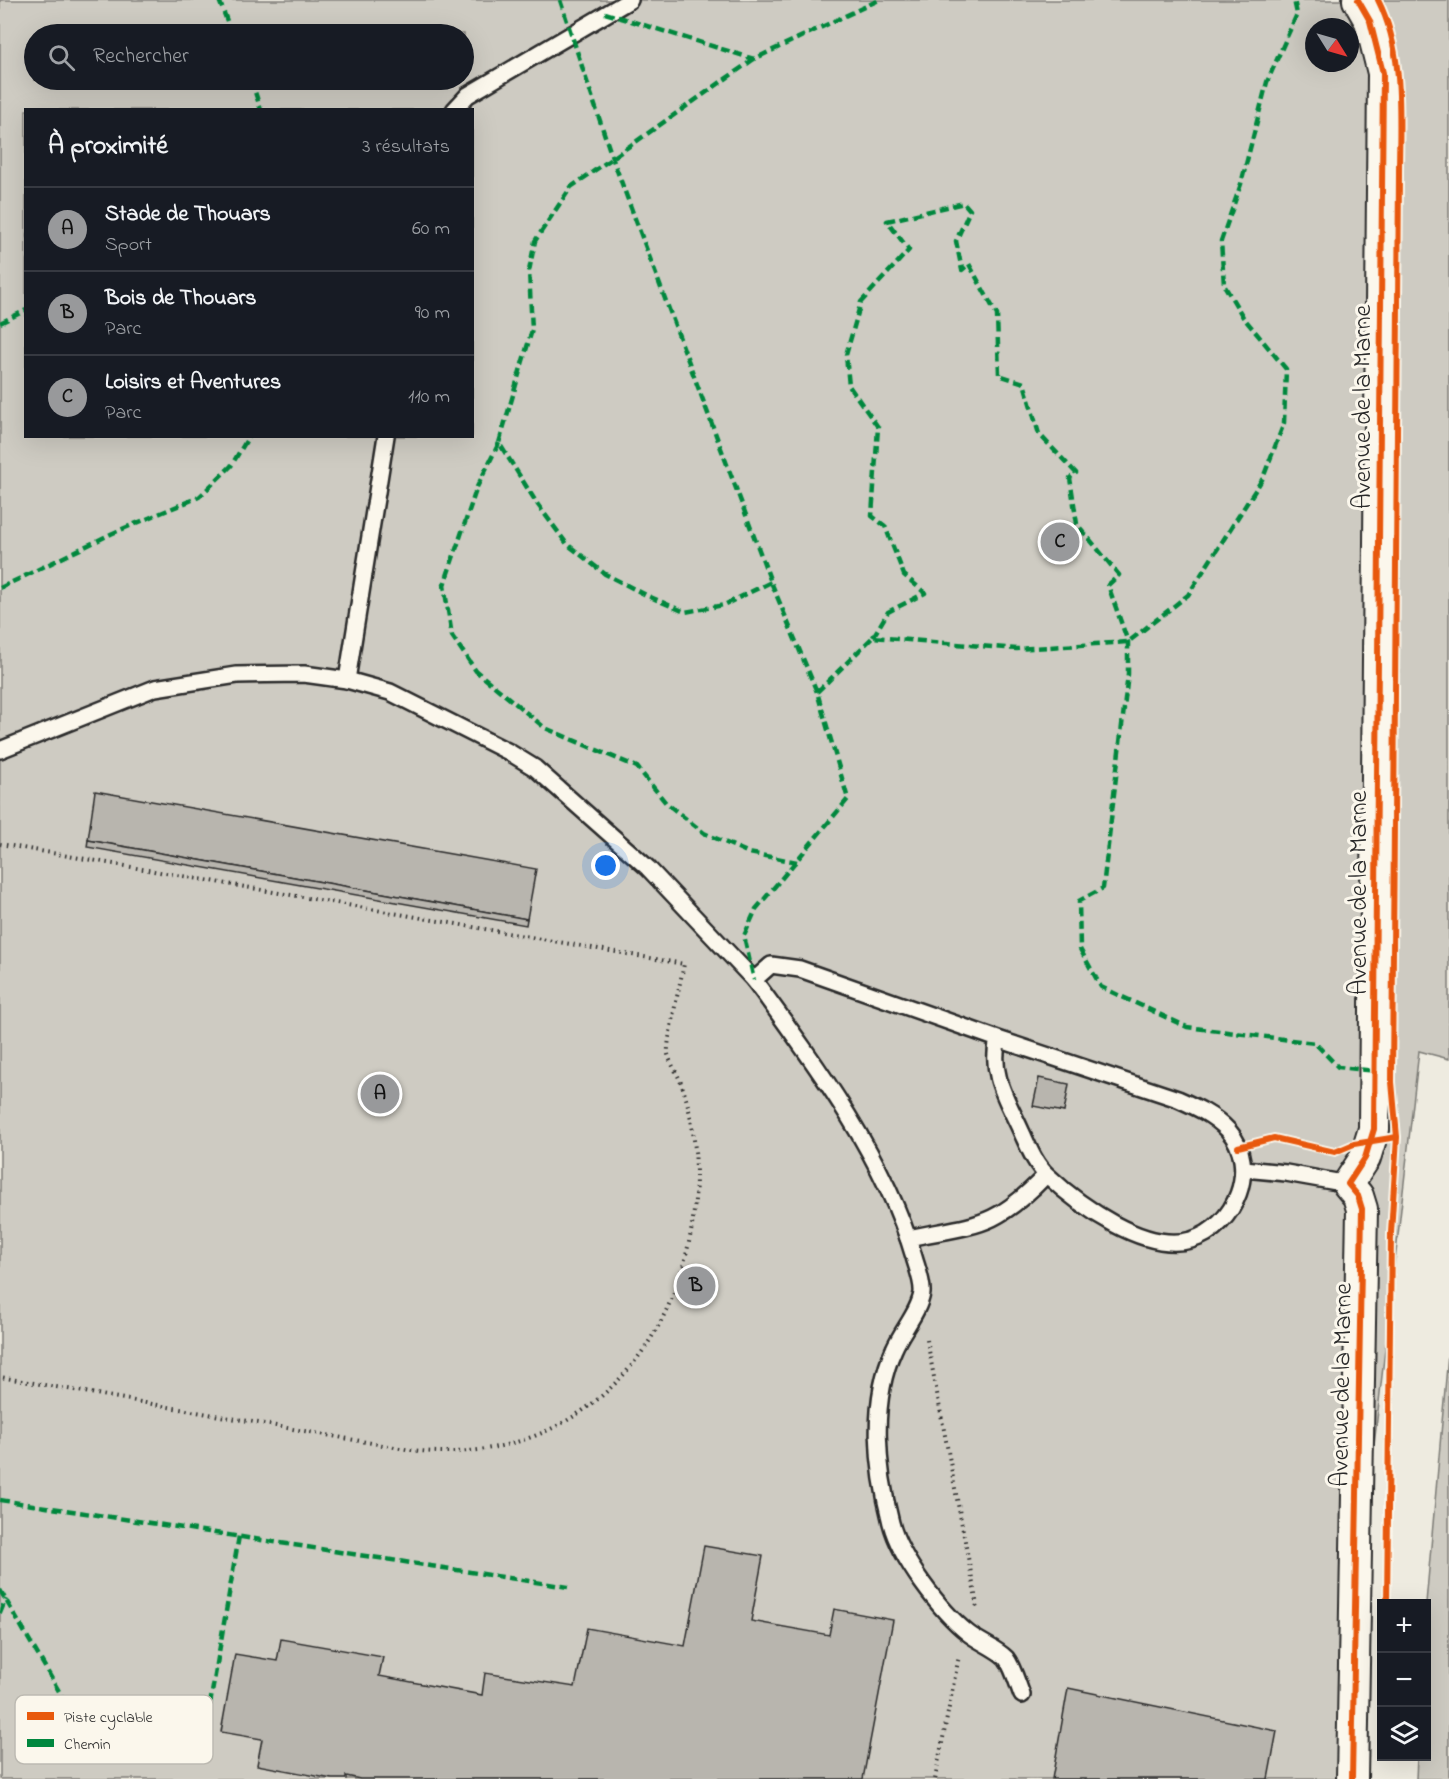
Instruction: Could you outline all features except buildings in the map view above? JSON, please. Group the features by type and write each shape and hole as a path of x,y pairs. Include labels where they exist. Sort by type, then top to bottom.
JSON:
{"street":[{"name":"Avenue de la Marne","path":"1353,1779 1362,1209 1358,1196 1347,1184 1365,1158 1374,1129 1383,73 1370,21 1358,0"}],"lane":[{"path":"455,108 468,95 630,0"},
{"path":"347,680 386,438"},
{"path":"0,750 155,688 237,675 304,674 347,680 390,693 509,752 535,768 648,868 754,980 821,1070 888,1188 908,1238 922,1290 919,1305 893,1350 884,1381 879,1425 880,1478 891,1526 915,1575 966,1633 1006,1658 1022,1695"},
{"path":"754,980 771,965 800,969 998,1039 1178,1099 1206,1112 1228,1131 1239,1147 1244,1169 1239,1192 1231,1210 1216,1228 1191,1240 1163,1242 1109,1223 1046,1174 1032,1156 997,1076 993,1057 998,1039"},
{"path":"1244,1169 1286,1173 1347,1184"},
{"path":"908,1238 967,1228 987,1222 1008,1211 1046,1174"}],"path":[{"path":"0,844 684,964 668,1054 681,1082 691,1121 696,1177 692,1223 685,1259 666,1312 642,1354 616,1385 585,1411 550,1431 512,1445 462,1453 411,1450 0,1377"},
{"path":"909,1319 925,1329 977,1605 961,1647 935,1779"}],"shaded area":[{"path":"0,0 1449,0 1449,1059 1419,1051 1336,1779 0,1779"},
{"path":"1449,1344 1449,1779 1416,1779 1417,1761 1431,1761 1431,1599 1426,1599"}],"marked path":[{"path":"219,0 228,24"},
{"path":"560,0 612,157 771,582 817,692 848,799 756,909 744,936 754,980"},
{"path":"605,13 754,59 879,0"},
{"path":"817,692 873,637 1017,649 1128,642 1188,595 1263,478 1284,423 1286,369 1243,317 1224,285 1221,241 1241,184 1267,82 1297,14 1294,0"},
{"path":"754,59 571,187 535,241 529,271 532,330 499,443 538,505 567,544 605,574 648,596 685,612 724,605 771,582"},
{"path":"254,90 260,108"},
{"path":"873,637 888,612 925,593 904,575 885,526 872,516 878,427 849,386 846,355 861,302 909,250 887,221 964,203 970,210 956,241 962,270 969,264 997,315 999,375 1024,383 1039,434 1076,473 1070,478 1077,524 1119,575 1108,585 1128,642 1128,674 1103,888 1079,901 1080,949 1101,987 1187,1027 1315,1043 1338,1067 1376,1071"},
{"path":"0,323 24,311"},
{"path":"0,588 113,533 199,497 231,466 248,438"},
{"path":"499,443 477,487 444,585 452,636 476,671 545,728 637,767 666,803 704,833 749,853 797,862"},
{"path":"0,1500 568,1587"},
{"path":"212,1695 239,1536"},
{"path":"0,1590 61,1695"},
{"path":"0,1613 6,1599"}],"cycle path":[{"path":"1352,1779 1362,1209 1358,1196 1348,1184 1365,1158 1374,1129 1383,73 1370,21 1358,0"},
{"path":"1378,0 1393,42 1399,86 1392,1082 1397,1137 1391,1233 1387,1599"},
{"path":"1238,1147 1274,1138 1335,1152 1354,1144 1397,1137"}],"place":[{"name":"Loisirs et Aventures","path":"1060,542"},
{"name":"Stade de Thouars","path":"380,1094"},
{"name":"Bois de Thouars","path":"696,1286"}]}
